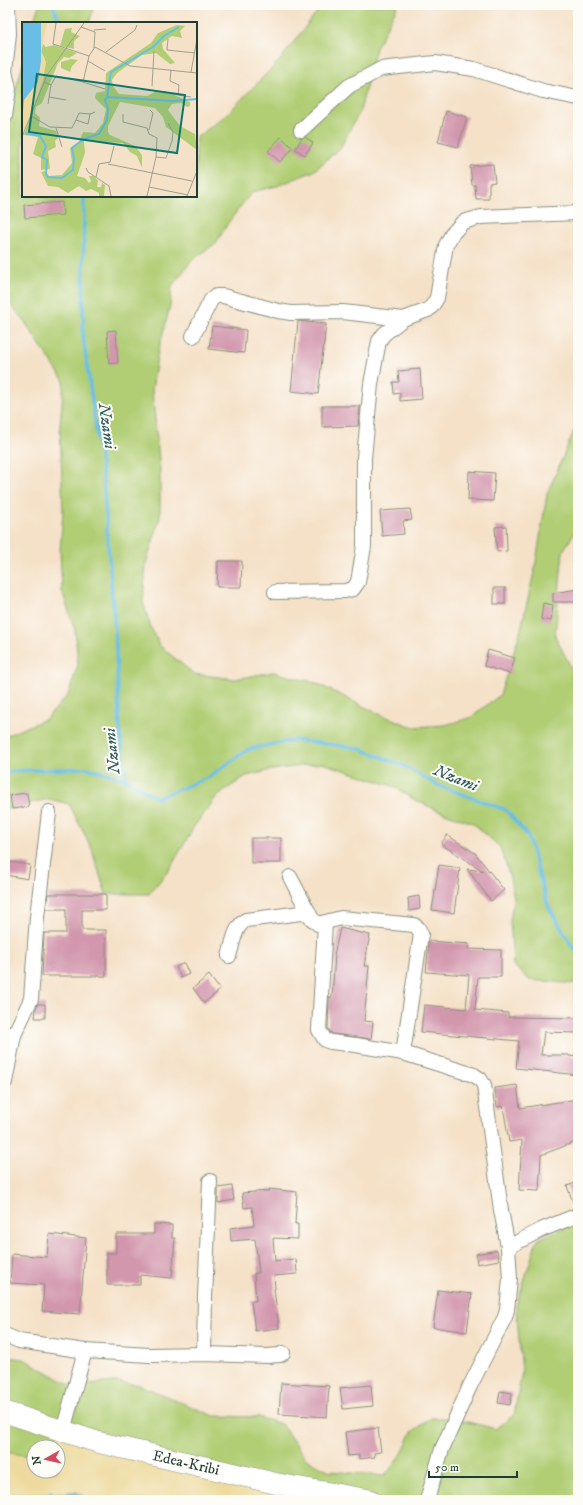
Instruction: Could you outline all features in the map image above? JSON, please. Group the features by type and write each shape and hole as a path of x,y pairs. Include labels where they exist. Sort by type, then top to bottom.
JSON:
{"highway":[{"name":"Edea-Kribi","path":"5,1412 97,1442 270,1482 370,1500"}],"street":[{"path":"5,116 9,89 5,71 9,34 8,5"},
{"path":"301,130 349,86 382,69 435,63 474,69 543,91 578,98"},
{"path":"275,592 345,591 353,589 358,582 364,546 364,458 372,384 379,341 384,334 403,319 428,310 432,306 437,298 446,245 452,234 463,222 481,217 578,213"},
{"path":"193,336 211,300 216,296 223,296 278,311 291,313 344,312 403,319"},
{"path":"5,1082 9,1034 31,998 37,917 49,812"},
{"path":"290,876 309,912 318,924 341,918 414,925 418,928 421,934 403,1053"},
{"path":"229,956 237,928 246,920 309,912"},
{"path":"325,923 319,1030 325,1040 403,1053 474,1075 480,1079 484,1085 501,1210 508,1247 510,1279 507,1310 505,1317 470,1386 442,1449 427,1500"},
{"path":"204,1354 210,1181"},
{"path":"508,1247 541,1230 578,1215"},
{"path":"5,1335 19,1341 85,1351 149,1355 204,1354 267,1356 280,1355 283,1353"},
{"path":"63,1431 85,1351"}],"green space":[{"path":"39,5 95,5 89,22 33,22"},
{"path":"319,5 398,5 376,48 360,111 340,148 314,171 277,186 252,192 230,220 216,243 192,260 172,286 170,306 157,356 152,390 160,470 160,517 146,564 143,602 151,628 160,646 194,674 235,679 273,672 316,683 379,714 413,727 445,725 470,718 500,695 521,629 535,568 547,494 574,431 578,427 578,527 563,551 555,636 578,681 578,984 529,980 513,965 510,921 514,898 509,874 500,847 473,823 439,811 413,799 396,787 322,763 272,770 246,776 218,795 195,825 169,870 149,894 106,894 91,847 69,804 49,799 5,809 5,736 46,719 68,695 78,665 75,630 62,591 60,551 63,512 60,424 64,381 23,319 5,298 5,116 14,97 22,67 22,197 197,197 197,137 225,116 280,60 316,13"},
{"path":"578,1222 578,1500 352,1500 66,1442 66,1439 26,1439 26,1456 5,1452 5,1357 24,1359 70,1385 118,1382 139,1385 214,1416 259,1417 281,1424 306,1459 330,1471 385,1476 401,1455 412,1432 431,1418 452,1418 496,1429 514,1415 522,1372 516,1306 537,1240"}],"sand":[{"path":"60,1430 352,1500 90,1500 76,1492 5,1495 5,1452 26,1456 26,1479 66,1479 66,1439 53,1439"}],"water":[{"path":"76,1492 90,1500 5,1500 5,1495"}],"building":[{"path":"446,111 467,117 458,147 438,142"},
{"path":"281,137 293,148 280,162 268,151"},
{"path":"305,137 313,143 305,155 295,149 302,138"},
{"path":"493,164 495,182 489,183 489,199 476,199 475,185 472,185 470,166"},
{"path":"62,202 63,215 25,218 24,205"},
{"path":"298,321 326,324 318,394 291,391"},
{"path":"212,326 246,330 244,353 209,349"},
{"path":"116,330 118,363 109,364 107,331"},
{"path":"420,369 422,399 400,401 400,393 394,394 393,382 399,382 398,371"},
{"path":"322,406 360,406 358,426 322,427"},
{"path":"469,471 495,473 493,501 468,500"},
{"path":"410,509 412,520 403,521 404,534 382,536 380,511"},
{"path":"506,526 507,551 497,552 495,527"},
{"path":"218,561 242,561 241,587 217,587"},
{"path":"494,588 505,588 505,604 494,604"},
{"path":"578,589 578,602 553,602 553,593"},
{"path":"543,603 553,605 551,621 541,619"},
{"path":"488,650 515,658 510,674 484,666"},
{"path":"27,793 29,807 12,809 10,795"},
{"path":"447,835 475,853 504,890 491,901 467,869 483,871 441,844"},
{"path":"251,838 281,838 281,863 251,863"},
{"path":"5,861 30,865 28,879 5,875"},
{"path":"439,865 460,868 454,913 432,910"},
{"path":"48,894 106,894 106,910 82,910 82,930 106,930 106,976 42,976 44,933 66,933 66,909 46,909"},
{"path":"419,896 420,909 409,911 408,898"},
{"path":"340,928 370,935 364,966 369,966 364,1021 373,1022 371,1039 333,1034 328,1028 329,997 332,997 334,955"},
{"path":"429,941 469,944 468,949 501,950 501,977 478,977 475,1010 508,1013 508,1017 578,1018 578,1033 544,1032 541,1055 569,1055 578,1057 578,1075 516,1068 519,1041 421,1032 424,1005 466,1009 469,975 426,972"},
{"path":"184,963 189,974 181,978 176,967"},
{"path":"209,975 220,990 204,1003 193,988"},
{"path":"38,1004 45,1004 45,1018 35,1018"},
{"path":"517,1085 520,1108 578,1099 578,1141 541,1155 539,1191 519,1190 522,1140 509,1142 503,1106 497,1107 495,1088"},
{"path":"578,1182 578,1207 575,1207 567,1186"},
{"path":"232,1186 234,1200 218,1203 218,1188"},
{"path":"269,1189 297,1192 295,1224 298,1224 298,1239 273,1238 275,1261 296,1259 297,1274 274,1276 274,1289 279,1328 255,1331 251,1301 256,1301 254,1273 259,1273 255,1239 231,1241 230,1228 254,1225 252,1207 244,1208 242,1193 269,1191"},
{"path":"154,1224 172,1225 172,1238 175,1238 172,1278 140,1275 140,1285 107,1285 107,1253 116,1253 116,1234 154,1234"},
{"path":"49,1234 86,1238 80,1314 42,1311 44,1285 10,1283 12,1254 47,1257"},
{"path":"497,1250 499,1260 477,1264 476,1254"},
{"path":"438,1290 472,1294 467,1332 433,1327"},
{"path":"281,1383 329,1386 327,1417 279,1414"},
{"path":"371,1385 373,1406 343,1409 340,1388"},
{"path":"500,1391 512,1393 510,1405 498,1403"},
{"path":"378,1428 381,1452 374,1453 375,1457 359,1459 359,1455 348,1456 345,1432"}],"waterway":[{"name":"Nzami","path":"52,5 59,22"},
{"name":"Nzami","path":"84,197 83,336 103,479 115,631 120,733 126,779 157,798 207,778 249,749 295,740 358,748 402,765 437,785 506,810 528,836 548,906 574,949 578,952"},
{"path":"5,775 12,771 88,768 126,779"}]}
